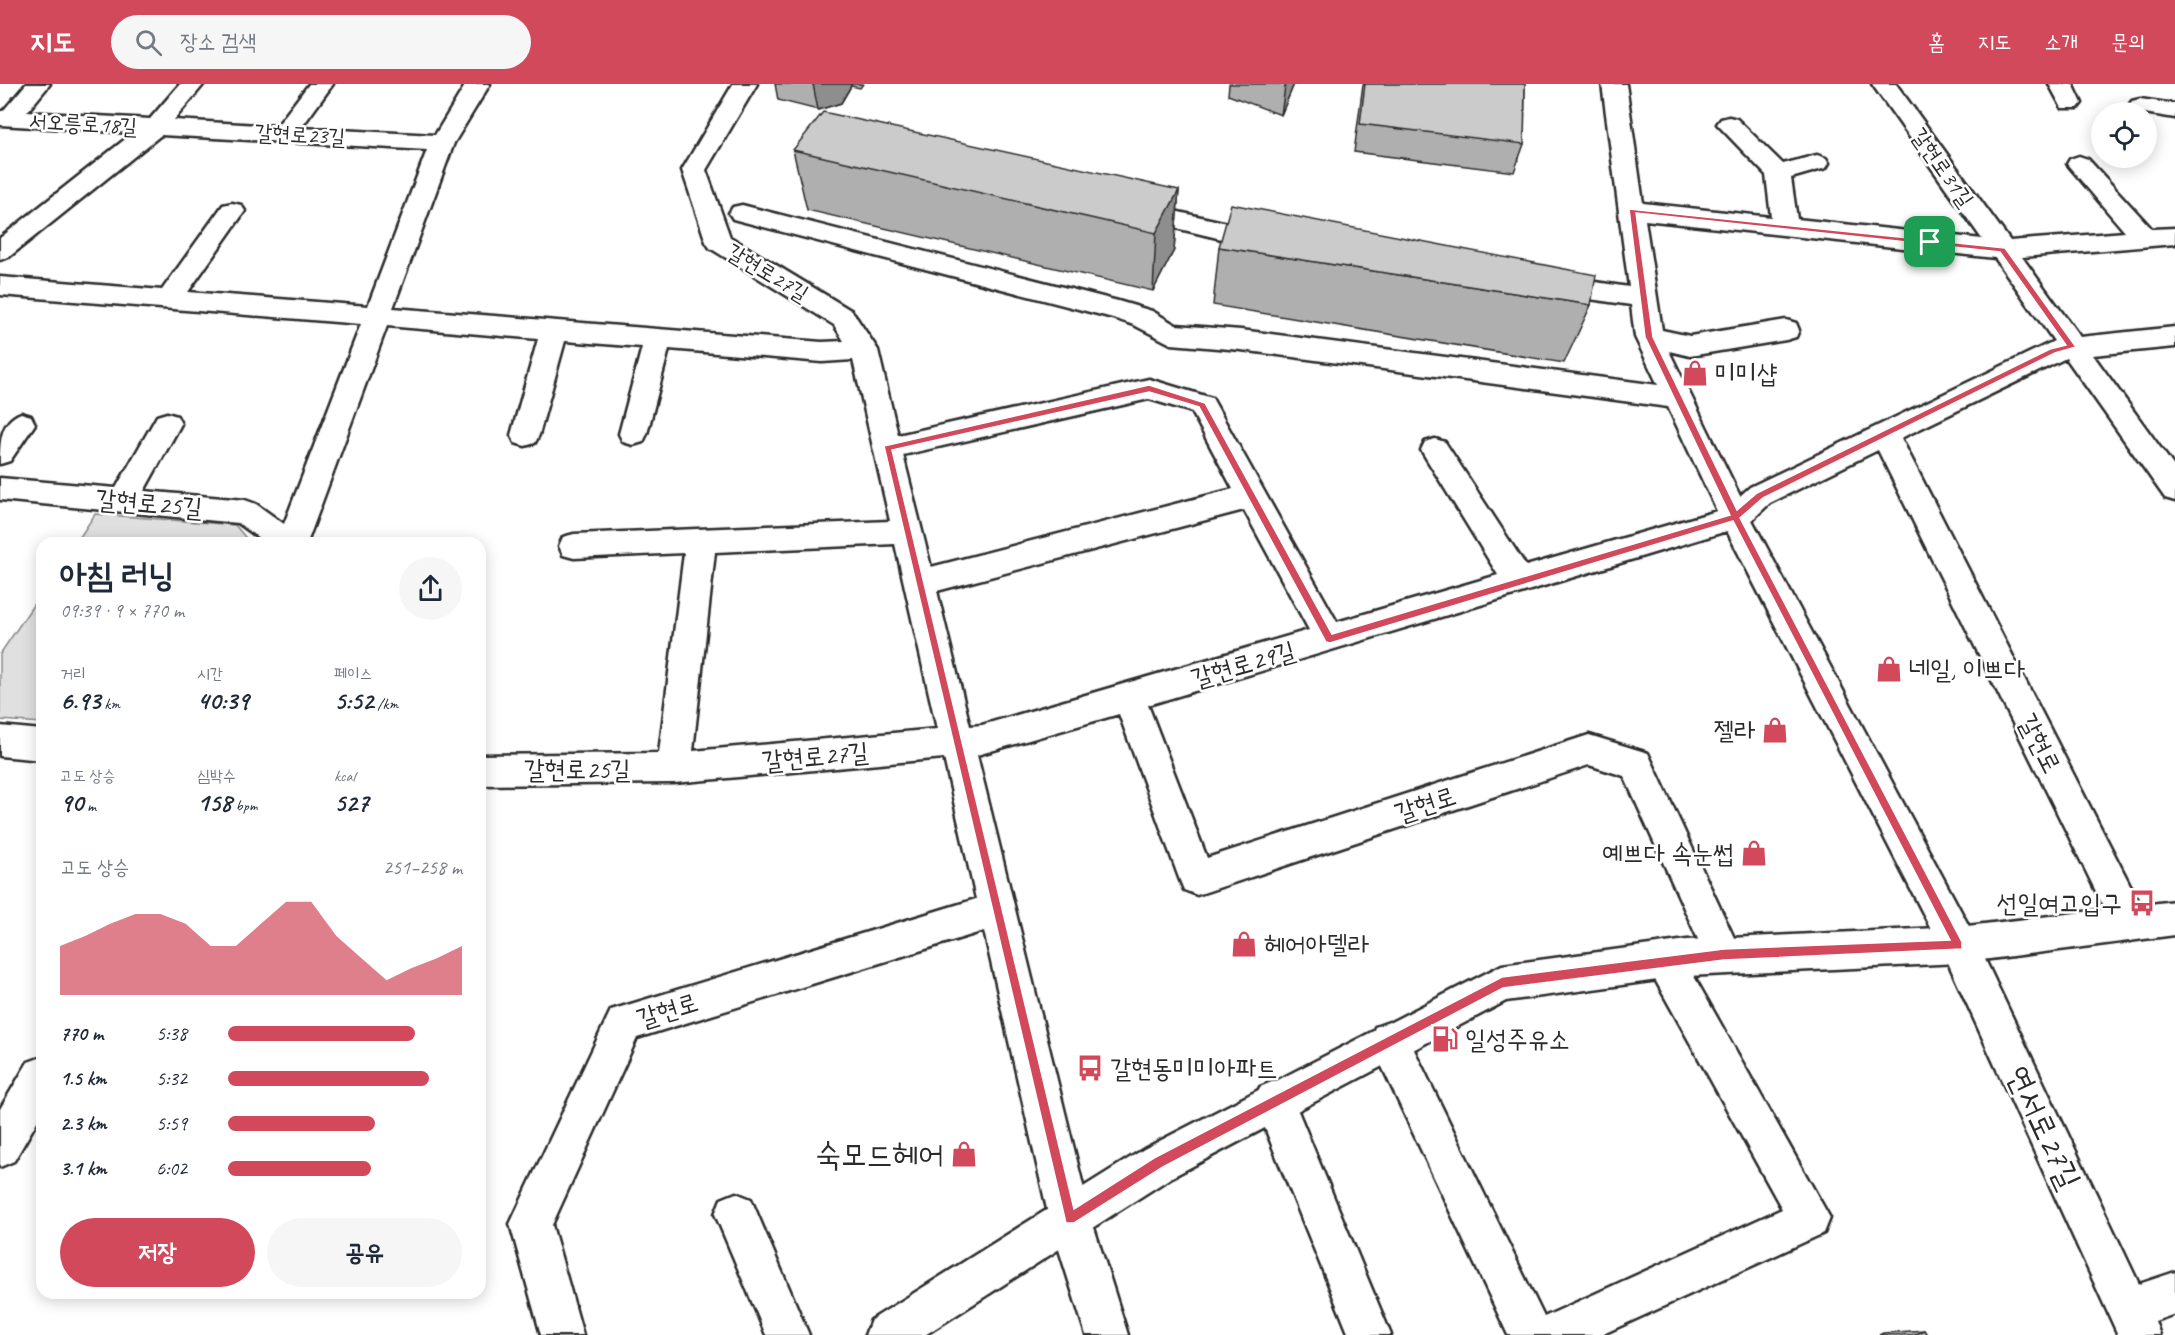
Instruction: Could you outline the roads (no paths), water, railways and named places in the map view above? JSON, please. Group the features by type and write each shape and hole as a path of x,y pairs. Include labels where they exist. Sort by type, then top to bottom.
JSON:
{"street":[{"name":"서오릉로18길","path":"4,118 38,84"},
{"path":"0,251 157,126 192,84"},
{"path":"285,132 321,84"},
{"name":"갈현로25길","path":"293,537 442,143 478,84"},
{"name":"갈현로27길","path":"745,84 694,170 719,242 843,318 864,350 1070,1218"},
{"path":"1614,84 1649,337 1735,517 1959,945"},
{"name":"갈현로31길","path":"1884,84 2175,490"},
{"path":"2157,108 2175,111"},
{"name":"서오릉로18길","path":"4,118 157,126"},
{"path":"1729,124 1778,173 1785,226"},
{"name":"갈현로23길","path":"157,126 442,143"},
{"path":"1778,173 1817,163"},
{"path":"2079,164 2145,238"},
{"path":"1112,204 1261,240 1296,246"},
{"path":"1632,210 2002,250 2175,236"},
{"path":"176,300 232,211"},
{"path":"742,213 1118,310 1143,318 1171,334 1241,340 1678,398"},
{"path":"1528,281 1644,298"},
{"path":"0,286 822,352 864,350"},
{"path":"1649,337 1690,346 1786,330"},
{"path":"525,435 554,331"},
{"path":"2072,347 2175,337"},
{"path":"633,434 658,339"},
{"name":"갈현로29길","path":"957,743 982,740 1129,698 1735,517 1760,495 2053,351 2072,347"},
{"path":"887,448 1149,388 1202,405 1330,639"},
{"path":"0,453 21,424"},
{"path":"124,501 167,424"},
{"name":"갈현로","path":"1884,434 2131,924"},
{"path":"1435,450 1519,582"},
{"name":"갈현로25길","path":"0,489 245,512 282,537"},
{"path":"919,583 1252,496"},
{"path":"574,546 907,532"},
{"path":"674,768 700,541"},
{"name":"갈현로","path":"1129,698 1197,878 1589,750 1636,764 1724,955"},
{"path":"0,741 36,744"},
{"name":"갈현로27길","path":"674,768 957,743"},
{"name":"갈현로25길","path":"486,770 674,768"},
{"name":"갈현로","path":"562,1335 531,1224 624,1023 997,910"},
{"path":"886,1335 1158,1163 1502,983 1724,955 1959,945 2175,918"},
{"name":"연서로27길","path":"1959,945 2134,1322 2175,1293"},
{"path":"1553,1335 1809,1218 1665,961"},
{"path":"1389,1041 1530,1335"},
{"path":"6,1125 36,1084"},
{"path":"1274,1101 1370,1335"},
{"path":"736,1214 788,1335"},
{"path":"1070,1218 1107,1335"}],"place":[{"name":"미미샵","path":"1695,373"},
{"name":"네일, 이쁘다","path":"1889,669"},
{"name":"젤라","path":"1775,730"},
{"name":"예쁘다 속눈썹","path":"1754,853"},
{"name":"선일여고입구","path":"2142,903"},
{"name":"헤어아델라","path":"1244,944"},
{"name":"일성주유소","path":"1445,1039"},
{"name":"갈현동미미아파트","path":"1090,1068"},
{"name":"숙모드헤어","path":"964,1154"}]}
